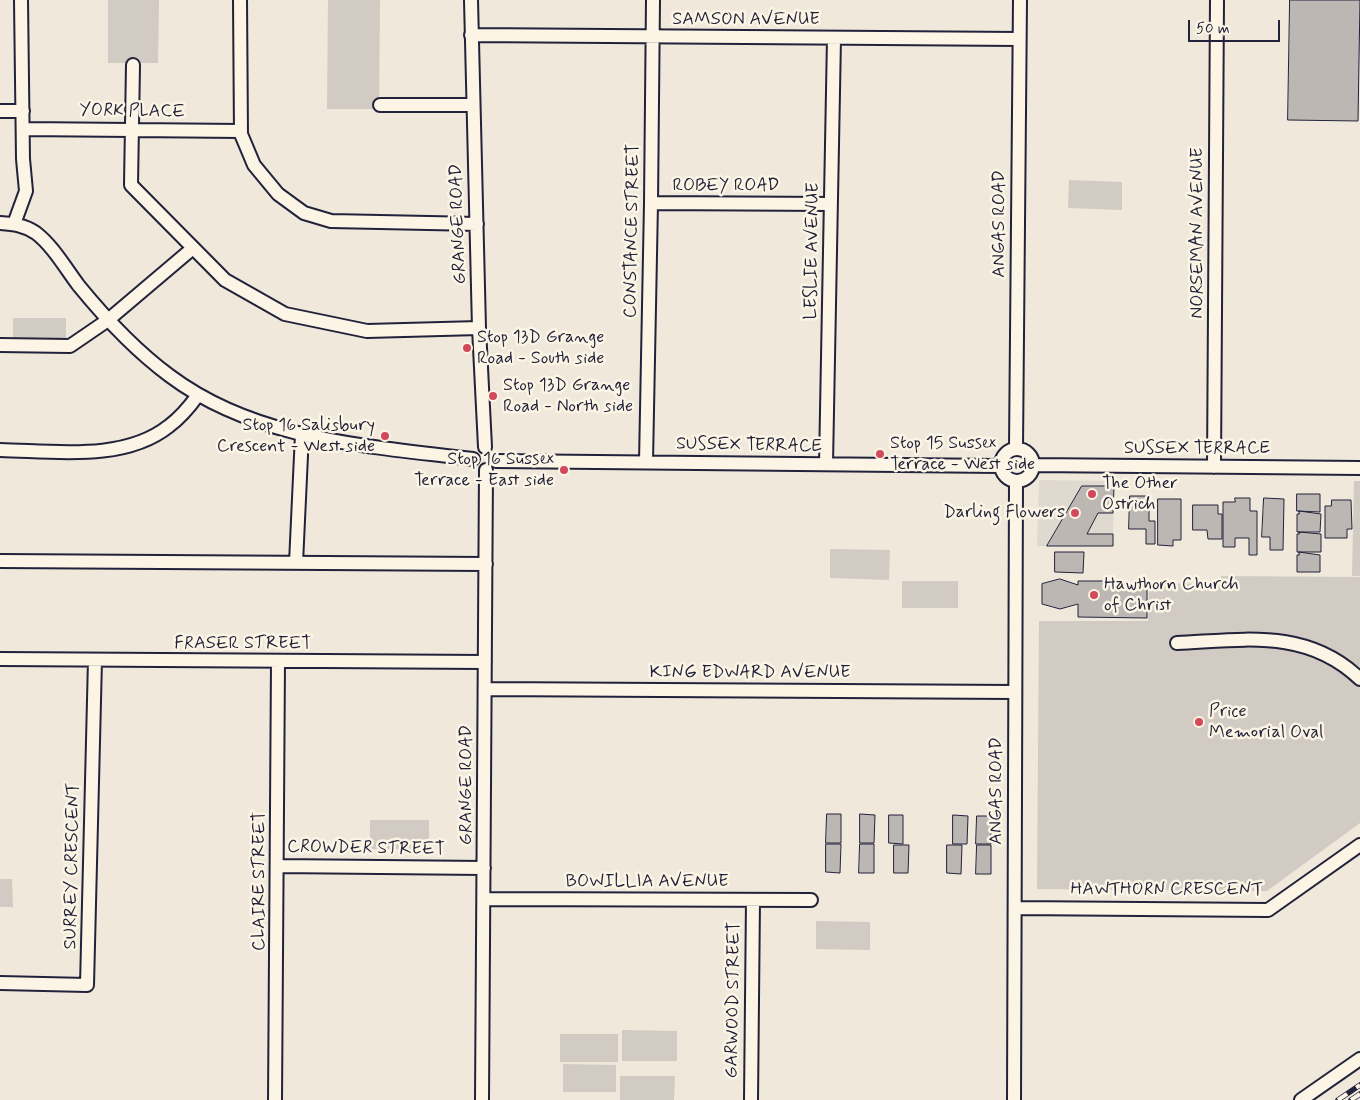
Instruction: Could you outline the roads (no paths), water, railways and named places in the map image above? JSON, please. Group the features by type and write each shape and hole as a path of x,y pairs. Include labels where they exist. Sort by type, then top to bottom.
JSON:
{"street":[{"path":"20,0 22,129 26,191 6,224 30,230 42,238 108,320 148,360 198,395 247,419 302,434 376,447 473,459"},
{"path":"240,0 241,131 254,166 278,194 304,213 331,222 477,224"},
{"name":"GRANGE ROAD","path":"471,0 479,328 485,447"},
{"name":"CONSTANCE STREET","path":"646,462 653,0"},
{"name":"ANGAS ROAD","path":"1016,448 1020,0"},
{"name":"NORSEMAN AVENUE","path":"1214,467 1217,0"},
{"name":"SAMSON AVENUE","path":"472,35 1019,39"},
{"name":"LESLIE AVENUE","path":"826,464 834,38"},
{"path":"133,65 131,185 225,280 285,314 367,331 479,328"},
{"path":"380,105 473,105"},
{"path":"0,111 22,112"},
{"name":"YORK PLACE","path":"22,129 241,131"},
{"name":"ROBEY ROAD","path":"651,203 831,204"},
{"path":"0,346 70,346 108,320 193,248"},
{"path":"0,450 112,450 146,440 169,426 198,395"},
{"path":"296,563 302,434"},
{"path":"485,447 494,452 496,461 493,468 486,470 479,469 473,459 476,452 485,447"},
{"path":"1016,448 1026,451 1033,465 1026,478 1016,481 1005,476 1000,466 1003,455 1016,448"},
{"name":"SUSSEX TERRACE","path":"496,461 1000,466"},
{"name":"SUSSEX TERRACE","path":"1033,465 1360,468"},
{"name":"GRANGE ROAD","path":"482,1100 486,470"},
{"name":"ANGAS ROAD","path":"1014,1100 1016,481"},
{"path":"0,561 486,564"},
{"path":"1177,643 1282,640 1325,654 1338,661 1360,679"},
{"name":"FRASER STREET","path":"0,659 485,662"},
{"name":"SURREY CRESCENT","path":"0,983 87,985 96,660"},
{"name":"CLAIRE STREET","path":"275,1100 278,662"},
{"name":"KING EDWARD AVENUE","path":"485,689 1015,692"},
{"name":"HAWTHORN CRESCENT","path":"1015,908 1268,910 1360,845"},
{"name":"CROWDER STREET","path":"277,866 484,868"},
{"name":"BOWILLIA AVENUE","path":"484,899 810,900"},
{"name":"GARWOOD STREET","path":"751,1100 753,900"},
{"path":"1301,1100 1360,1059"}],"railway":[{"path":"1338,1100 1360,1085"},
{"path":"1351,1100 1360,1094"}],"place":[{"name":"Stop 13D Grange Road - South side","path":"467,348"},
{"name":"Stop 13D Grange Road - North side","path":"493,396"},
{"name":"Stop 16 Salisbury Crescent - West side","path":"385,436"},
{"name":"Stop 15 Sussex Terrace - West side","path":"880,454"},
{"name":"Stop 16 Sussex Terrace - East side","path":"564,470"},
{"name":"The Other Ostrich","path":"1092,494"},
{"name":"Darling Flowers","path":"1075,513"},
{"name":"Hawthorn Church of Christ","path":"1094,595"},
{"name":"Price Memorial Oval","path":"1199,722"}]}
